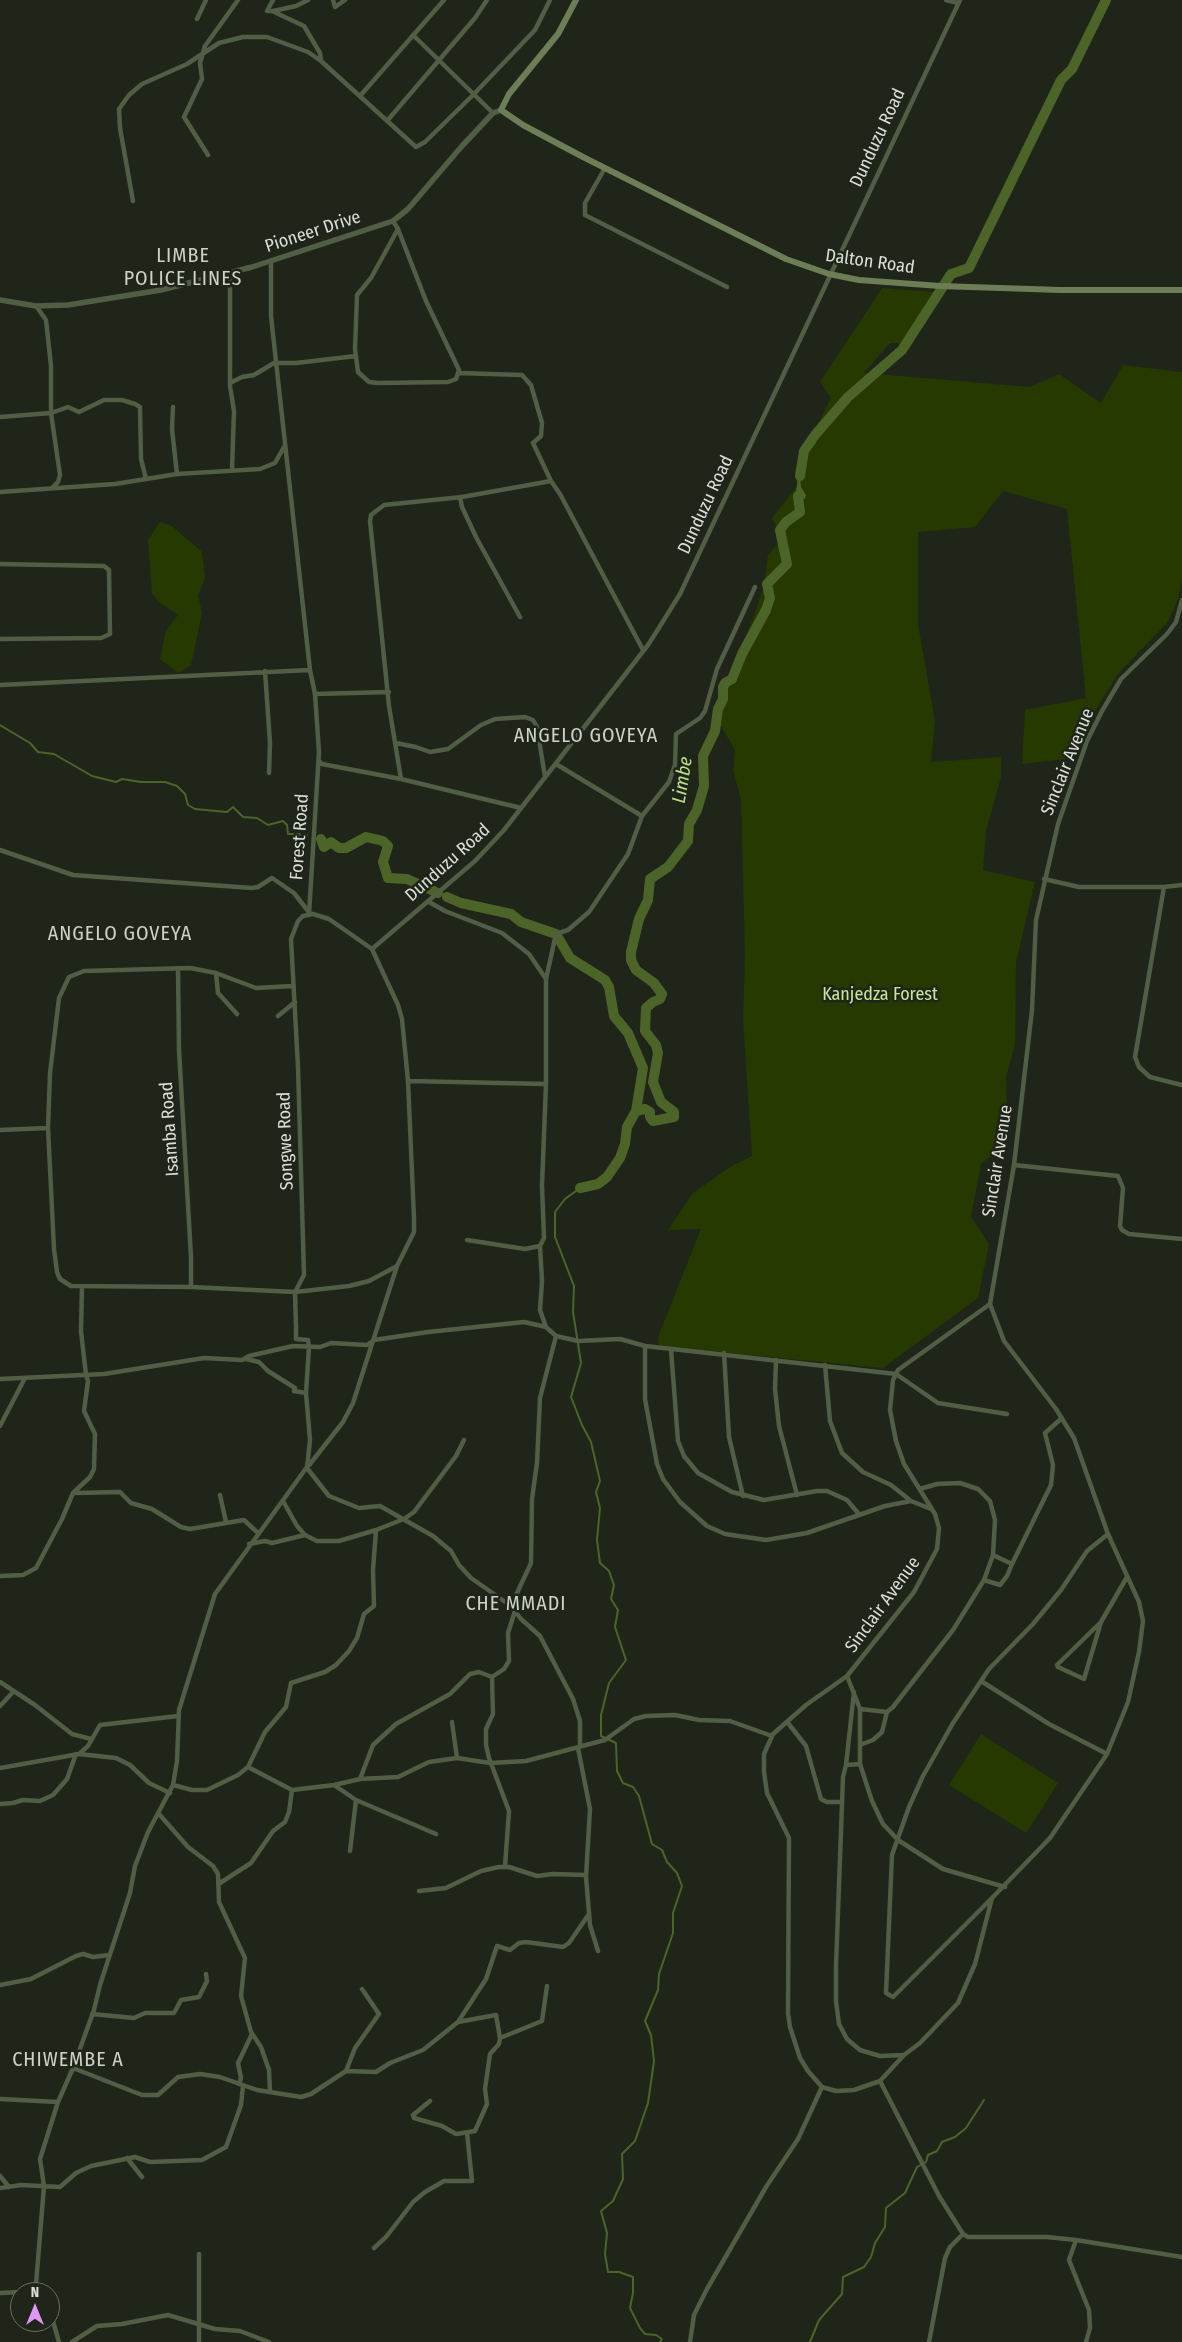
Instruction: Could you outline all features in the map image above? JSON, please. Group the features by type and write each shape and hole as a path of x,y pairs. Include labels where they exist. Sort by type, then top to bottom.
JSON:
{"main road":[{"path":"501,110 509,94 558,34 576,0"},
{"name":"Dalton Road","path":"501,110 523,124 605,168 786,259 829,274 859,280 963,288 1182,290"}],"street":[{"path":"197,19 206,0"},
{"path":"208,154 184,117 202,79 200,63 205,46 238,0"},
{"path":"273,0 267,11 272,11 304,26 320,53 322,61"},
{"path":"272,11 296,6 308,0"},
{"path":"333,0 335,7 344,0"},
{"path":"360,96 444,0"},
{"path":"387,121 475,18 487,0"},
{"path":"133,201 120,128 119,109 129,95 142,84 188,64 219,43 242,37 267,37 308,52 322,61 416,147 425,142 473,95 535,30 550,0"},
{"path":"946,0 959,2"},
{"name":"Dunduzu Road","path":"372,949 475,861 521,808 644,650 680,594 829,274 959,2"},
{"path":"413,35 438,62 493,113"},
{"name":"Pioneer Drive","path":"0,300 36,306 95,302 160,290 332,243 393,221 408,209 493,113 501,110"},
{"path":"605,168 585,202 585,216 727,287"},
{"path":"393,221 398,229 426,301 459,373"},
{"path":"398,229 371,278 358,295 356,356 358,372 369,382 448,382 456,379 459,373"},
{"name":"Forest Road","path":"271,261 271,316 310,670 315,694 319,761 309,914"},
{"path":"230,272 230,383 234,411 232,470"},
{"path":"36,306 46,320 51,366 51,413 60,475 58,482 52,487"},
{"path":"230,383 242,377 254,375 274,363 276,365 356,356"},
{"path":"459,373 522,374 531,386 542,423 541,436 533,443 551,481 560,494 644,650"},
{"path":"0,417 51,413 68,407 80,412 104,400 122,400 139,406 142,424 141,459 146,479"},
{"path":"173,407 172,429 178,474"},
{"path":"0,492 115,484 178,474 267,467 275,463 285,446"},
{"path":"401,779 388,692 373,566 371,515 376,509 389,503 460,497 551,481"},
{"path":"460,497 462,507 476,537 520,617"},
{"path":"0,564 104,566 108,570 110,634 101,638 0,639"},
{"path":"754,587 717,669 709,703 700,718 676,734 675,765 669,782 642,816 628,854 588,912 568,930 556,934 546,979 546,1084 542,1186 544,1238 540,1246 542,1281 540,1311 546,1327 556,1336 578,1341 620,1339 645,1346 724,1353 896,1374 938,1403 1007,1414"},
{"name":"Sinclair Avenue","path":"990,1304 1014,1165 1032,1010 1036,920 1058,824 1091,734 1121,679 1172,628 1176,622 1182,600"},
{"path":"0,685 310,670"},
{"path":"265,671 270,743 268,773"},
{"path":"315,694 388,692"},
{"path":"396,743 430,752 448,749 481,725 495,719 525,717 533,720 537,726 545,777"},
{"path":"319,761 322,764 401,779 521,808"},
{"path":"556,764 642,816"},
{"path":"0,850 35,863 81,876 252,888 258,887 272,878 298,897 309,914 329,919 372,949 402,1019 408,1081 414,1232 398,1266 352,1403 343,1422 249,1544 242,1558 215,1594 178,1716 177,1761 173,1785 148,1832 135,1866 130,1893 92,2014 74,2068 58,2102 40,2160 44,2186 36,2282"},
{"path":"1044,879 1079,887 1164,887 1182,885"},
{"path":"1164,887 1134,1057 1138,1067 1150,1077 1182,1085"},
{"path":"429,902 445,911 502,933 529,954 546,979"},
{"name":"Songwe Road","path":"295,1292 304,1275 295,1002 291,938 298,921 309,914"},
{"path":"293,986 256,988 216,973 178,968 84,971 68,977 59,998 50,1073 48,1128 54,1249 57,1272 64,1283 82,1286 191,1287 295,1292 369,1282 398,1266"},
{"name":"Isamba Road","path":"178,968 179,1050 192,1257 191,1287"},
{"path":"216,973 218,993 237,1014"},
{"path":"278,1016 295,1002"},
{"path":"408,1081 546,1084"},
{"path":"0,1130 48,1128"},
{"path":"1014,1165 1118,1176 1123,1188 1120,1226 1122,1230 1130,1234 1182,1239"},
{"path":"467,1240 525,1249 540,1246"},
{"path":"0,1576 23,1575 36,1568 62,1519 73,1493 90,1477 94,1469 95,1434 84,1411 88,1381 81,1331 82,1286"},
{"path":"295,1292 296,1339 308,1340 309,1347 306,1393 310,1440 308,1466 329,1496 359,1508 380,1506 438,1540 451,1551 459,1565 471,1578 511,1606 540,1636 572,1699 580,1721 579,1747 590,1814 586,1876 589,1914 598,1951"},
{"path":"896,1374 990,1304 1004,1341 1062,1418 1072,1435 1108,1534 1139,1602 1143,1621 1128,1702 1107,1754 1050,1838 1005,1887 893,1997 890,1997 885,1992 892,1855 908,1807 922,1776 952,1723 993,1663 1038,1618 1087,1551 1108,1534"},
{"path":"242,1360 249,1356 293,1346 320,1347 331,1343 367,1345 374,1340 428,1332 524,1322 546,1327"},
{"path":"511,1606 532,1560 532,1498 537,1463 540,1398 556,1336"},
{"path":"645,1346 646,1406 657,1464 663,1479 693,1516 707,1526 725,1534 766,1540 807,1533 858,1513 911,1501"},
{"path":"671,1349 677,1435 682,1452 699,1474 742,1496 767,1500 817,1490 826,1491 847,1500 858,1513"},
{"path":"724,1353 730,1437 742,1496"},
{"path":"0,1380 86,1375 151,1368 204,1358 251,1359 259,1362 268,1371 295,1388 294,1391 306,1393"},
{"path":"776,1360 775,1389 779,1426 797,1495"},
{"path":"825,1365 830,1421 842,1453 865,1474 891,1485 911,1501 932,1509"},
{"name":"Sinclair Avenue","path":"772,1736 806,1705 847,1676 909,1598 933,1559 939,1534 938,1524 932,1509 903,1460 894,1433 890,1397 896,1374"},
{"path":"0,1426 25,1378"},
{"path":"984,1580 1000,1585 1007,1576 1051,1485 1053,1465 1045,1433 1062,1418"},
{"path":"283,1501 297,1526 305,1535 326,1542 376,1530 404,1519 414,1512 456,1456 464,1440"},
{"path":"860,1745 873,1740 882,1732 887,1712 894,1707 935,1656 984,1580 992,1555 996,1520 990,1501 978,1489 960,1483 937,1484 920,1490"},
{"path":"73,1493 120,1492 131,1503 152,1508 181,1527 188,1529 226,1522 246,1521 258,1533"},
{"path":"220,1495 226,1522"},
{"path":"173,1785 192,1790 207,1790 233,1779 248,1767 265,1732 287,1705 291,1683 325,1672 336,1664 353,1646 364,1614 374,1606 373,1570 376,1530"},
{"path":"249,1544 265,1541 272,1543 305,1535"},
{"path":"992,1555 1012,1564"},
{"path":"1102,1622 1057,1665 1058,1667 1084,1679 1102,1622 1127,1577"},
{"path":"360,1779 373,1745 396,1724 452,1693 470,1674 479,1672 492,1677 500,1674 508,1662 508,1635 515,1611"},
{"path":"847,1676 860,1709 860,1764 877,1813 885,1827 898,1840 928,1861 947,1871 980,1878 1005,1887"},
{"path":"492,1677 492,1714 486,1730 486,1745 490,1763 509,1811 505,1866"},
{"path":"981,1681 1048,1724 1107,1754"},
{"path":"0,1682 14,1690 72,1734 91,1740"},
{"path":"0,1706 14,1690"},
{"path":"854,1692 841,1802 836,1966 836,2001 839,2026 847,2039 860,2050 880,2056 904,2055"},
{"path":"860,1709 887,1712"},
{"path":"248,1767 292,1790 334,1785 360,1779 398,1777 429,1762 457,1758 490,1763 526,1761 606,1740 614,1732 635,1718 674,1715 699,1720 733,1722 772,1736 764,1758 766,1789 789,1838 788,2020 802,2063 822,2087 836,2091 849,2092 880,2080 904,2055 920,2044 958,2003 974,1964 992,1898"},
{"path":"0,1804 23,1800 40,1801 53,1795 67,1780 78,1754 84,1750 102,1724 178,1716"},
{"path":"452,1722 457,1758"},
{"path":"788,1723 806,1746 821,1799 825,1802 841,1802"},
{"path":"0,1768 78,1754 122,1760 149,1783 170,1793"},
{"path":"846,1765 860,1764"},
{"path":"334,1785 356,1800 436,1834"},
{"path":"220,1883 252,1863 273,1831 285,1822 289,1812 292,1790"},
{"path":"350,1851 356,1800"},
{"path":"159,1814 188,1847 213,1866 220,1883 219,1902 245,1958 241,1996 252,2034 261,2047 269,2070 270,2091"},
{"path":"419,1891 446,1888 486,1870 505,1866 536,1876 586,1876"},
{"path":"74,2068 142,2095 158,2095 173,2080 184,2075 210,2075 241,2085 304,2096 346,2071 376,2072 386,2064 424,2049 458,2022 486,1979 497,1946 510,1950 519,1943 526,1942 563,1947 569,1943 589,1914"},
{"path":"0,1985 31,1979 83,1954 94,1957 109,1955"},
{"path":"92,2014 134,2018 144,2013 162,2015 174,2013 180,2000 199,1997 207,1981 206,1974"},
{"path":"500,2038 542,2021 547,1986"},
{"path":"346,2071 355,2048 379,2014 362,1989"},
{"path":"430,2101 413,2115 414,2118 442,2126 456,2134 475,2131 486,2111 485,2089 488,2079 488,2059 491,2052 499,2044 500,2038 496,2015 458,2022"},
{"path":"0,2188 60,2187 76,2173 91,2166 138,2157 150,2162 198,2161 223,2150 241,2105 241,2078 238,2064 252,2034"},
{"path":"880,2080 925,2168 963,2234 968,2237 1047,2237 1182,2257"},
{"path":"690,2342 694,2315 706,2289 766,2187 798,2139 822,2087"},
{"path":"0,2099 58,2102"},
{"path":"374,2248 386,2237 413,2202 425,2192 444,2181 472,2181 467,2133"},
{"path":"128,2158 142,2177"},
{"path":"0,2176 9,2187"},
{"path":"929,2342 945,2258 950,2247 963,2234"},
{"path":"1076,2240 1069,2260 1090,2315 1090,2328 1086,2342"},
{"path":"199,2254 199,2342"},
{"path":"72,2342 97,2326 122,2324 158,2315 177,2316 215,2329 236,2330 269,2342"}],"green space":[{"name":"Kanjedza Forest","path":"882,288 945,293 911,343 890,343 864,373 1030,387 1059,374 1101,403 1123,365 1182,372 1182,579 1178,599 1167,623 1118,674 1085,727 1073,758 1022,764 1025,710 1086,698 1067,509 1003,491 975,527 918,532 918,624 935,721 931,762 1001,757 1001,777 986,831 983,870 1035,882 1016,962 1015,1045 1006,1077 1007,1108 997,1151 981,1164 971,1217 989,1244 978,1298 883,1368 659,1346 658,1337 701,1229 668,1230 693,1193 730,1167 752,1156 743,1019 745,954 741,800 733,770 735,750 714,714 754,616 764,586 768,555 782,539 772,518 797,486 795,470 831,398 820,382"},
{"path":"160,522 172,526 202,552 205,578 198,595 202,613 191,665 178,673 160,659 166,630 178,615 159,602 152,594 148,540"},
{"path":"981,1734 1058,1783 1026,1833 949,1785"}],"shaded area":[{"path":"800,476 801,487 806,495 805,499 797,496 796,492 798,477"}],"waterway":[{"path":"800,476 804,451 815,435 848,397 902,350 951,274 969,268 1061,80 1072,69 1106,0"},
{"name":"Limbe","path":"580,1188 598,1184 607,1177 620,1158 625,1144 627,1127 636,1111 645,1109 650,1112 650,1117 653,1121 674,1117 674,1112 661,1102 653,1082 658,1053 656,1045 645,1031 646,1008 660,999 662,994 654,983 636,970 631,960 631,952 639,919 648,900 650,879 668,867 688,841 689,824 697,810 704,786 703,756 715,731 718,709 723,699 723,687 725,683 732,679 742,654 766,610 770,598 767,584 787,564 780,530 786,522 800,512 798,496"},
{"path":"0,725 30,743 38,752 54,754 92,776 116,782 122,779 141,782 165,782 177,786 185,794 188,805 195,809 227,812 233,807 243,817 257,818 268,825 283,821 287,825 288,834 299,834 304,840 307,835"},
{"path":"321,839 324,847 331,842 339,848 346,848 366,837 383,841 388,846 383,862 388,878 407,879 438,893"},
{"path":"447,897 461,903 511,914 521,922 556,934 570,958 605,980 609,987 614,1016 628,1033 643,1068 636,1111"},
{"path":"580,1188 565,1199 555,1212 555,1237 574,1286 573,1312 581,1363 571,1397 591,1442 600,1481 596,1492 600,1508 597,1540 600,1563 609,1571 614,1585 611,1599 618,1610 615,1627 626,1660 609,1683 601,1715 601,1736 616,1743 617,1771 623,1783 633,1787 639,1796 652,1844 662,1850 667,1862 677,1873 682,1886 673,1913 673,1933 659,1974 658,1990 645,2021 651,2035 654,2061 648,2103 635,2141 622,2154 623,2179 613,2201 601,2211 607,2233 605,2254 608,2272 619,2272 633,2277 633,2293 630,2308 645,2334 656,2335 662,2339 660,2342"},
{"path":"810,2342 819,2320 842,2294 843,2277 864,2267 871,2257 875,2243 885,2227 886,2208 905,2193 917,2167 926,2162 928,2155 937,2151 942,2142 955,2137 966,2128 984,2100"}],"district":[{"name":"LIMBE POLICE LINES","path":"183,268"},
{"name":"ANGELO GOVEYA","path":"586,736"},
{"name":"ANGELO GOVEYA","path":"120,934"},
{"name":"CHE MMADI","path":"516,1604"},
{"name":"CHIWEMBE A","path":"68,2060"}]}
